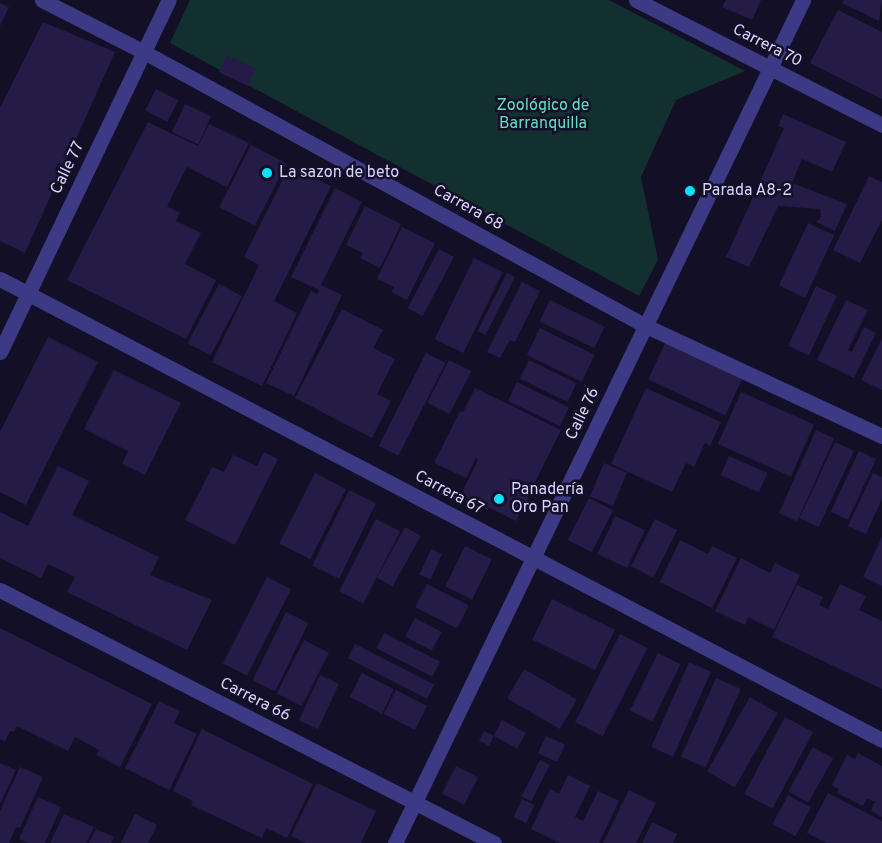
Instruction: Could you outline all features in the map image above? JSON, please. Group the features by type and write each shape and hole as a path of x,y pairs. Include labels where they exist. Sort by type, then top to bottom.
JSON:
{"street":[{"name":"Carrera 68","path":"42,0 144,52 646,326 882,436"},
{"name":"Calle 77","path":"0,352 169,0"},
{"name":"Carrera 70","path":"636,0 882,125"},
{"name":"Calle 76","path":"395,843 803,0"},
{"name":"Carrera 67","path":"0,279 882,740"},
{"name":"Carrera 66","path":"0,590 495,843"}],"green space":[{"name":"Zoológico de Barranquilla","path":"190,0 609,0 745,71 676,100 641,177 658,260 639,296 170,43"}],"building":[{"path":"726,0 761,0 752,20 722,7"},
{"path":"844,0 882,0 879,21 842,3"},
{"path":"0,3 9,7 0,26"},
{"path":"838,10 882,32 882,99 810,63"},
{"path":"43,22 115,52 25,253 0,241 0,108"},
{"path":"227,55 256,69 247,86 219,72"},
{"path":"156,89 178,100 167,122 145,110"},
{"path":"185,104 211,116 198,144 172,132"},
{"path":"783,114 846,142 832,172 802,159 792,183 847,204 835,231 816,222 821,217 820,209 778,206 749,267 726,257 784,128 778,126"},
{"path":"148,122 198,146 209,124 249,143 227,187 187,167 167,206 180,213 176,221 201,233 185,264 216,280 186,339 67,280"},
{"path":"251,145 287,163 255,226 219,207"},
{"path":"290,165 331,186 274,301 297,313 262,386 212,362 259,265 244,257"},
{"path":"869,176 882,182 882,220 860,263 833,250"},
{"path":"335,188 362,202 321,285 342,295 294,396 266,383 311,291 317,294 319,290 291,277"},
{"path":"365,206 401,224 380,268 360,258 363,253 346,245"},
{"path":"808,223 834,235 805,298 779,286"},
{"path":"402,227 435,243 407,300 391,292 394,287 377,279"},
{"path":"439,249 454,257 423,316 408,308"},
{"path":"474,258 503,272 463,353 435,339"},
{"path":"507,273 515,277 486,335 477,331"},
{"path":"522,282 540,291 515,342 510,340 500,358 487,352"},
{"path":"219,284 242,296 211,355 188,343"},
{"path":"816,286 837,296 809,356 788,346"},
{"path":"550,300 605,327 594,348 539,322"},
{"path":"846,300 868,310 848,350 852,352 864,327 876,333 854,378 817,360"},
{"path":"342,309 383,330 373,348 395,359 377,394 391,401 372,438 295,398"},
{"path":"540,328 595,355 582,382 527,355"},
{"path":"48,337 98,362 26,505 0,492 0,432"},
{"path":"668,337 745,373 725,416 648,380"},
{"path":"882,339 882,390 861,380"},
{"path":"426,353 446,363 398,456 379,446"},
{"path":"449,360 471,371 449,414 427,403"},
{"path":"529,360 577,383 567,402 520,379"},
{"path":"114,370 181,403 145,475 122,464 128,451 84,429"},
{"path":"517,382 569,407 560,426 508,401"},
{"path":"475,388 561,430 516,521 461,494 478,460 476,458 466,478 434,463 460,411 463,412"},
{"path":"646,388 721,422 710,446 705,443 694,467 686,463 672,492 611,464"},
{"path":"741,392 814,425 791,477 718,444"},
{"path":"816,430 834,438 797,521 779,513"},
{"path":"835,442 854,451 819,527 800,518"},
{"path":"859,451 876,459 848,520 831,512"},
{"path":"264,452 278,459 235,545 185,520 212,467 224,472 233,455 257,466"},
{"path":"729,456 767,473 759,492 720,475"},
{"path":"604,463 627,473 613,506 590,496"},
{"path":"58,466 89,481 72,515 159,557 150,575 212,600 187,650 67,592 75,577 48,564 41,578 0,558 0,512 28,526"},
{"path":"315,473 346,489 310,559 279,543"},
{"path":"873,473 882,477 882,499 866,534 848,526"},
{"path":"349,490 376,503 339,579 312,565"},
{"path":"589,498 613,510 592,552 568,540"},
{"path":"615,516 645,530 627,568 597,554"},
{"path":"376,519 400,531 363,603 339,591"},
{"path":"655,519 677,530 653,578 631,566"},
{"path":"405,527 421,536 393,586 377,578"},
{"path":"882,537 882,586 863,577"},
{"path":"680,540 708,554 712,546 737,558 712,608 660,582"},
{"path":"465,546 492,559 472,600 445,586"},
{"path":"431,549 442,554 431,579 420,575"},
{"path":"741,558 770,573 775,563 800,575 774,630 748,617 745,625 715,611"},
{"path":"267,577 291,589 247,676 223,663"},
{"path":"427,584 469,605 457,629 415,607"},
{"path":"840,584 866,596 859,610 882,621 882,689 772,637 797,585 823,597 819,605 828,609"},
{"path":"552,599 615,630 595,670 532,639"},
{"path":"286,612 308,623 275,691 253,680"},
{"path":"415,618 441,632 432,651 405,637"},
{"path":"0,628 152,704 120,767 96,755 99,750 75,737 68,751 17,726 14,732 10,731 5,742 0,739"},
{"path":"384,633 440,662 432,677 376,648"},
{"path":"620,634 648,648 603,736 575,722"},
{"path":"304,640 329,653 302,706 277,693"},
{"path":"355,644 434,684 427,699 348,658"},
{"path":"658,653 680,664 652,721 630,711"},
{"path":"689,662 711,672 673,757 651,747"},
{"path":"524,669 577,700 560,729 507,698"},
{"path":"362,673 394,689 382,713 350,697"},
{"path":"320,675 339,684 318,729 299,720"},
{"path":"716,678 741,689 706,768 681,757"},
{"path":"396,690 427,706 415,730 384,714"},
{"path":"750,697 778,713 735,787 707,771"},
{"path":"159,701 180,711 174,723 197,734 169,790 125,768"},
{"path":"785,717 813,732 772,809 744,794"},
{"path":"502,720 526,733 517,749 494,736"},
{"path":"202,729 313,784 287,838 266,828 262,838 191,805 193,801 173,791"},
{"path":"484,731 494,736 489,746 479,741"},
{"path":"546,736 565,745 557,762 538,753"},
{"path":"813,747 833,758 808,803 788,792"},
{"path":"858,753 882,766 882,817 871,811 875,802 867,798 863,806 837,793 839,789 832,785 847,755 855,759"},
{"path":"540,760 550,765 531,802 521,797"},
{"path":"0,763 16,770 0,804"},
{"path":"456,766 478,777 464,805 442,794"},
{"path":"20,767 43,777 20,828 16,827 9,843 0,843 0,811"},
{"path":"568,775 590,786 575,817 583,821 598,791 619,801 599,843 560,843 531,829 550,789 559,794"},
{"path":"317,783 376,811 361,843 305,843 291,836"},
{"path":"629,790 656,803 636,843 603,843"},
{"path":"828,793 882,821 882,843 827,843 807,833"},
{"path":"788,795 811,807 795,836 773,824"},
{"path":"38,797 61,807 45,843 28,843 19,839"},
{"path":"522,799 535,805 526,823 514,817"},
{"path":"64,814 94,827 86,843 50,843"},
{"path":"135,814 157,825 148,843 121,843"},
{"path":"652,822 677,834 673,843 642,843"},
{"path":"96,829 114,837 111,843 89,843"}],"place":[{"name":"La sazon de beto","path":"267,173"},
{"name":"Parada A8-2","path":"690,191"},
{"name":"Panadería Oro Pan","path":"499,499"}]}
